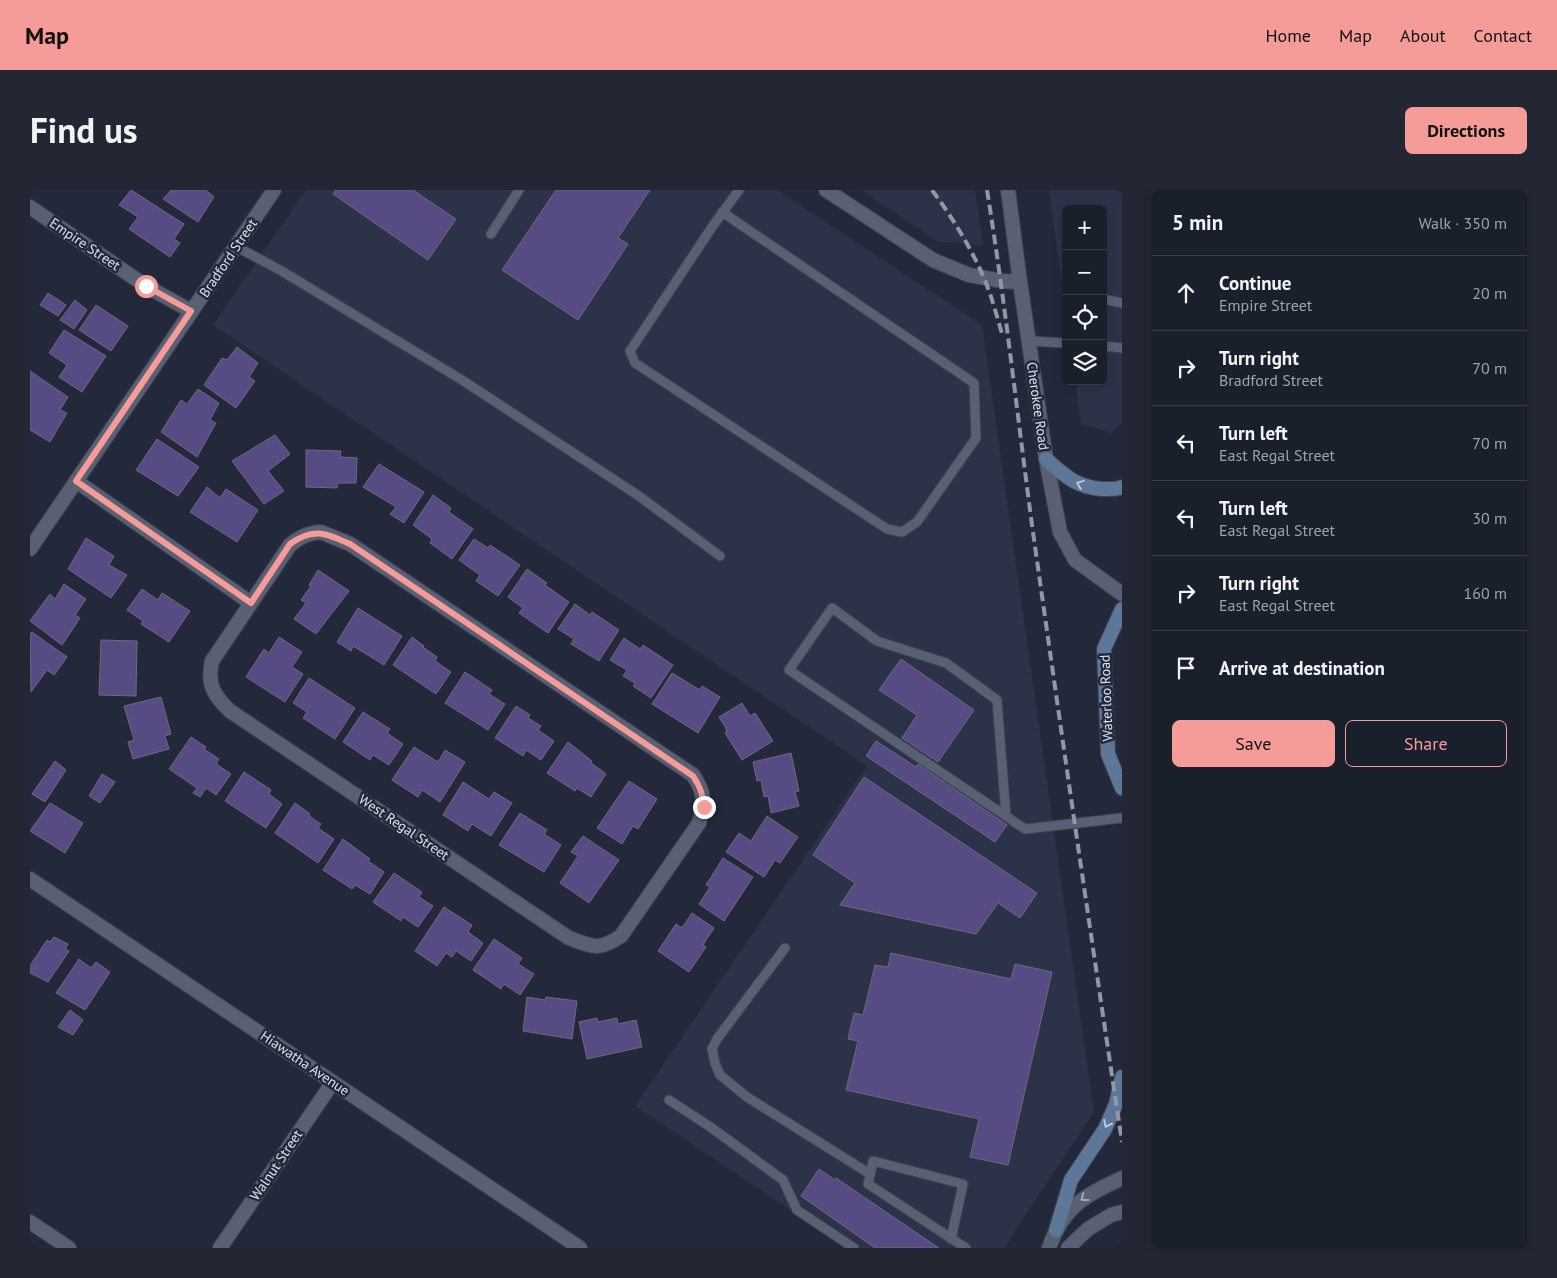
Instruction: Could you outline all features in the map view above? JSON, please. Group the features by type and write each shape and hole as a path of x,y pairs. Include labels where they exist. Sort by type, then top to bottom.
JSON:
{"main road":[{"path":"1046,459 1068,479 1088,488 1116,490 1122,487"},
{"name":"Waterloo Road","path":"1122,609 1104,649 1108,754 1122,788"},
{"path":"1056,1230 1071,1180 1105,1129 1116,1104 1122,1077"}],"street":[{"name":"Bradford Street","path":"30,549 274,190"},
{"path":"826,190 933,260 969,275 1020,282"},
{"name":"Cherokee Road","path":"1008,190 1028,341 1046,459 1060,532 1076,560 1122,594"},
{"name":"Empire Street","path":"30,207 146,286 191,311"},
{"path":"76,481 251,603"},
{"name":"West Regal Street","path":"321,532 350,544 693,776 703,794 704,807 699,823 621,936 614,941 593,947 569,938 230,710 218,700 211,685 209,675 212,662 251,603 290,544 299,537 321,532"},
{"name":"Hiawatha Avenue","path":"30,879 580,1248"},
{"name":"Walnut Street","path":"220,1248 333,1082"},
{"path":"1050,1248 1056,1230 1072,1208 1089,1194 1122,1178"},
{"path":"1068,1248 1088,1229 1111,1215 1122,1212"},
{"path":"30,1222 69,1248"}],"lane":[{"path":"491,234 518,190"},
{"path":"722,212 974,383 976,438 917,522 902,532 887,529 635,362 630,351 722,212 739,190"},
{"path":"235,246 280,270 462,380 639,496 720,556"},
{"path":"1107,300 1122,303"},
{"path":"1028,341 1062,343"},
{"path":"1107,346 1122,348"},
{"path":"1006,816 997,700 946,664 877,641 832,608 789,670 1025,829 1122,818"},
{"path":"785,948 717,1039 712,1050 715,1063 720,1075 747,1097 870,1174"},
{"path":"669,1100 783,1180 797,1210 854,1248"},
{"path":"951,1238 963,1184 873,1161 868,1184 966,1248"}],"shaded area":[{"path":"306,190 777,190 982,325 1094,1112 1004,1248 847,1248 635,1106 867,766 213,325"},
{"path":"861,190 975,190 983,245 938,242"},
{"path":"1049,190 1122,190 1122,423 1110,433 1081,424 1076,385 1107,385 1107,205 1062,205 1062,284"}],"building":[{"path":"131,190 184,224 174,239 180,243 170,257 129,229 138,217 119,205"},
{"path":"171,190 206,190 214,197 198,222 163,199"},
{"path":"336,190 413,190 456,219 428,260 333,194"},
{"path":"556,190 650,190 618,238 628,244 578,320 502,270"},
{"path":"48,293 66,305 58,316 40,305"},
{"path":"75,300 87,310 74,329 60,320"},
{"path":"96,305 128,326 111,351 79,330"},
{"path":"64,330 106,356 82,392 59,377 67,365 49,353"},
{"path":"237,347 258,363 249,377 255,381 236,408 204,385 222,358 227,360"},
{"path":"30,371 68,397 60,410 67,413 50,442 30,430"},
{"path":"198,389 219,403 210,420 216,423 197,457 161,432 181,400 187,404"},
{"path":"275,435 290,454 268,471 284,491 264,504 232,461"},
{"path":"157,439 199,467 178,496 136,470"},
{"path":"306,450 341,451 340,457 357,458 356,483 338,483 337,488 306,487"},
{"path":"379,464 424,492 404,523 390,514 396,507 363,487"},
{"path":"207,487 220,498 226,489 258,510 237,542 190,512"},
{"path":"433,495 451,508 449,512 473,529 452,559 430,543 432,539 413,525"},
{"path":"86,538 114,556 109,565 127,575 111,598 68,569"},
{"path":"474,539 488,548 490,545 520,565 498,596 476,581 480,575 459,560"},
{"path":"527,569 569,602 548,633 519,613 523,608 508,597"},
{"path":"318,570 349,591 316,634 294,619 306,603 301,600 311,586 309,585"},
{"path":"64,584 86,599 75,615 80,618 62,645 30,621 50,594 55,599"},
{"path":"142,589 158,600 162,593 190,611 169,642 141,624 143,621 127,610"},
{"path":"575,604 590,615 592,612 619,630 599,661 571,644 574,639 558,629"},
{"path":"358,608 402,636 384,665 353,646 351,651 337,642"},
{"path":"32,632 67,657 54,675 47,670 31,692 30,634"},
{"path":"279,637 302,652 292,667 303,674 285,702 246,677 264,649 269,653"},
{"path":"412,637 437,657 435,661 451,672 436,694 393,665"},
{"path":"624,638 640,649 643,645 673,665 651,698 633,686 635,683 623,676 627,670 610,660"},
{"path":"101,640 137,641 136,696 99,695"},
{"path":"901,659 974,710 938,762 902,738 917,715 879,690"},
{"path":"465,672 492,690 489,694 505,704 488,730 445,703"},
{"path":"672,673 700,690 702,686 720,697 698,733 652,704"},
{"path":"309,678 355,708 335,739 303,718 307,712 293,703"},
{"path":"161,697 171,734 165,736 169,749 133,759 128,742 134,740 124,706"},
{"path":"742,703 750,716 755,713 773,741 742,760 725,733 727,730 719,717"},
{"path":"516,706 530,715 528,718 541,726 538,730 554,741 541,760 526,750 523,756 495,738"},
{"path":"363,712 390,729 387,733 403,744 389,765 373,755 370,760 343,742"},
{"path":"191,737 219,759 216,764 231,774 216,795 206,788 200,797 193,793 197,788 169,769"},
{"path":"876,741 916,767 918,764 1007,825 995,842 866,756"},
{"path":"568,742 606,774 591,797 577,788 575,791 547,773"},
{"path":"414,747 438,762 445,750 465,762 440,802 422,790 418,797 392,780"},
{"path":"791,753 799,791 795,792 799,806 771,813 768,796 764,797 761,780 757,781 753,762"},
{"path":"55,761 66,770 45,802 32,794"},
{"path":"244,772 271,790 269,794 282,804 266,828 225,801"},
{"path":"102,774 115,782 100,803 89,796"},
{"path":"864,777 1037,893 1020,918 998,903 976,934 840,905 855,883 813,855"},
{"path":"629,781 657,799 638,829 633,826 622,844 597,828"},
{"path":"463,782 489,799 494,792 512,803 491,836 472,824 468,831 443,815"},
{"path":"50,803 83,823 65,853 30,831"},
{"path":"295,803 321,824 318,828 334,839 318,863 275,833"},
{"path":"520,813 547,830 544,834 561,845 544,872 499,845"},
{"path":"767,816 798,837 780,863 775,860 764,877 726,852 739,833 751,841"},
{"path":"583,836 619,860 589,903 560,883 578,856 571,852"},
{"path":"343,839 384,872 370,894 355,885 352,889 323,870"},
{"path":"723,858 753,877 724,921 699,904 710,887 706,885"},
{"path":"394,873 422,892 419,897 433,906 418,927 403,917 401,921 373,902"},
{"path":"444,907 472,925 468,932 483,943 471,961 456,951 452,957 446,953 437,966 415,951"},
{"path":"692,913 714,928 703,945 706,947 689,972 658,951 676,924 682,928"},
{"path":"54,937 68,944 65,949 69,951 48,982 30,973 30,966 47,940 50,942"},
{"path":"494,939 522,958 518,964 534,974 520,995 504,984 501,989 473,970"},
{"path":"891,953 1011,979 1015,964 1052,972 1008,1165 970,1157 979,1119 846,1090 858,1041 848,1039 854,1013 863,1015 875,965 888,967"},
{"path":"79,959 91,968 96,962 110,972 85,1010 56,993"},
{"path":"527,997 545,1000 546,997 577,1001 572,1039 523,1031"},
{"path":"70,1010 83,1020 73,1035 58,1027"},
{"path":"597,1018 598,1022 617,1018 618,1024 636,1020 642,1047 587,1059 579,1022"},
{"path":"819,1169 835,1180 836,1178 939,1248 875,1248 801,1196"}],"railway":[{"path":"932,190 960,232 979,266 990,292 1003,337"},
{"path":"987,190 1032,525 1122,1142"}],"route":[{"path":"146,286 191,311 76,481 251,603 290,544 299,537 321,532 350,544 693,776 703,794 704,807"}]}
